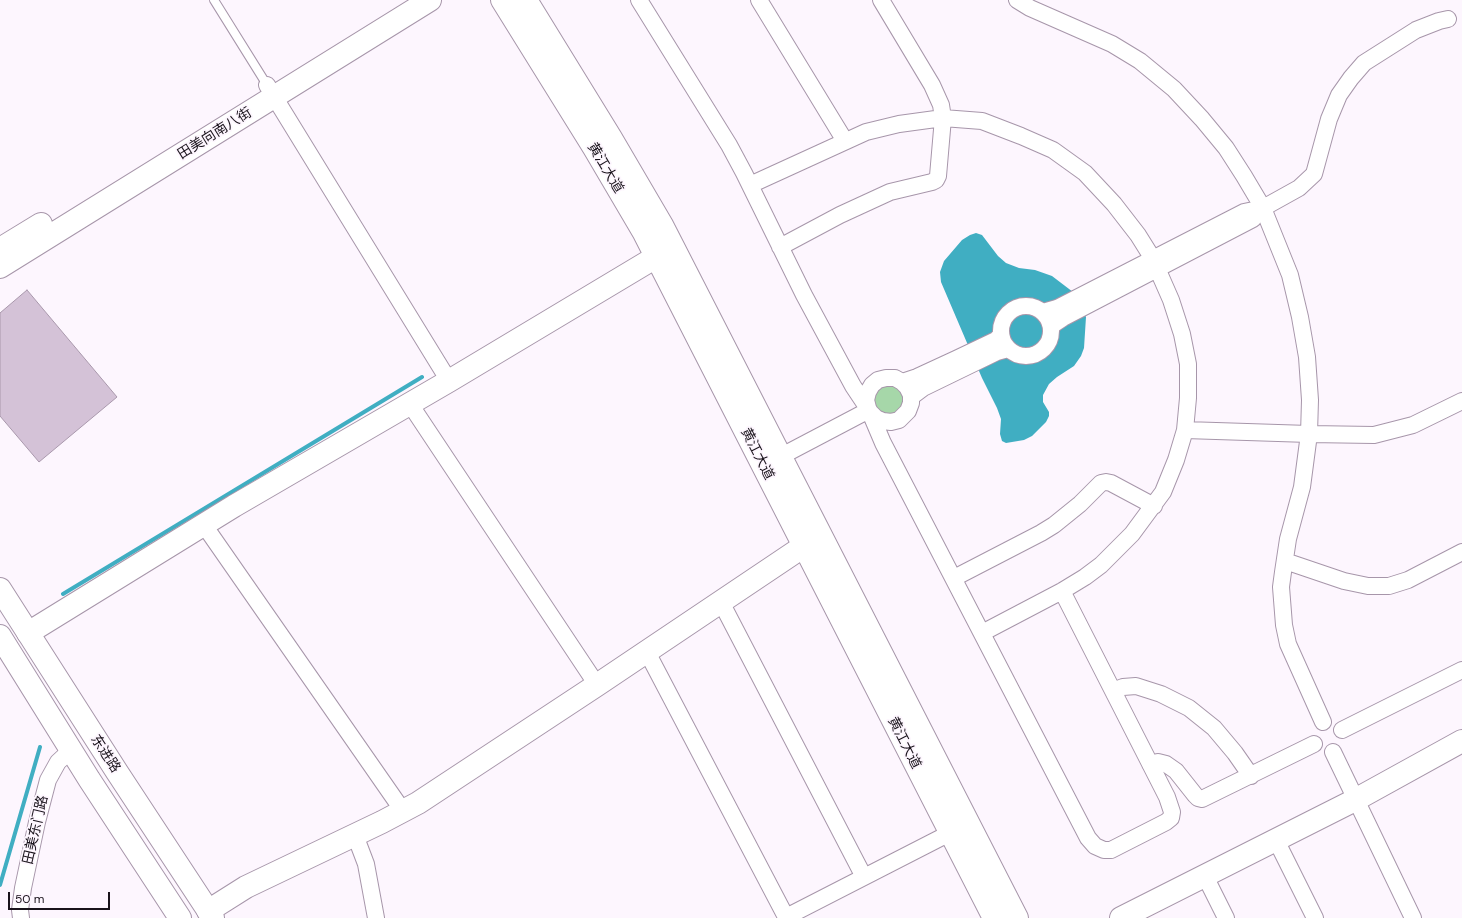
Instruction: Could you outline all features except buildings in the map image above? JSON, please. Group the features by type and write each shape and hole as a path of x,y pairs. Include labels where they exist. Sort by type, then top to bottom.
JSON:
{"main road":[{"name":"田美向南八街","path":"0,267 270,91 405,0"},
{"name":"田美向南八街","path":"0,249 270,91 430,0"},
{"name":"黄江大道","path":"502,0 594,148 644,233 656,257 772,461 1017,918"},
{"name":"黄江大道","path":"526,0 607,131 662,225 772,461 804,546 994,918"},
{"path":"28,633 204,525 656,257"},
{"path":"210,914 246,887 355,836 403,811 457,778 597,686 804,546"},
{"name":"东进路","path":"0,588 117,772 210,914"},
{"name":"东进路","path":"0,636 71,750 180,918"},
{"path":"0,664 12,675 60,732"},
{"path":"1126,917 1355,800 1462,741"},
{"path":"145,865 172,918"}],"street":[{"path":"639,0 729,145 822,330 853,386 869,410 876,418 883,421 895,421 903,417 908,411 911,403 911,397 907,387 902,382 890,377 882,378 875,382 868,392 866,400 869,410 883,442 1088,838 1095,846 1104,850 1111,850 1166,822 1171,818 1171,806 1062,591"},
{"path":"780,247 840,214 890,192 926,184 936,180 939,171 943,118 941,105 932,85 881,0"},
{"path":"1017,0 1030,8 1112,44 1140,61 1174,89 1226,148 1263,208 1290,275 1300,317 1307,358 1310,400 1309,434 1302,487 1288,539 1281,588 1284,625 1288,644 1323,722"},
{"path":"762,2 845,142"},
{"path":"1043,312 1081,302 1156,264 1244,212 1263,208 1299,188 1314,174 1328,118 1339,95 1364,63 1416,30 1448,19"},
{"path":"270,91 449,381"},
{"path":"750,185 866,132 899,124 943,118 982,122 1021,136 1053,150 1086,173 1114,204 1138,236 1156,264 1171,300 1182,334 1188,364 1188,398 1185,430 1163,492 1132,534 1101,565 1085,578 982,633"},
{"path":"1051,328 1081,302"},
{"path":"1028,306 1036,308 1043,312 1048,318 1051,328 1052,334 1045,349 1031,357 1015,354 1008,349 1002,341 1002,322 1013,309 1028,306"},
{"path":"911,397 919,390 996,340 1001,335"},
{"path":"902,382 1008,349"},
{"path":"1185,430 1374,435 1413,425 1462,400"},
{"path":"410,404 597,686"},
{"path":"772,461 869,410"},
{"path":"954,578 1041,533 1080,504 1101,483 1111,483 1154,506"},
{"path":"204,525 403,811"},
{"path":"1285,561 1344,581 1368,586 1389,586 1408,580 1462,552"},
{"path":"722,602 864,877"},
{"path":"647,652 786,917 950,833"},
{"path":"1342,730 1462,670"},
{"path":"1113,691 1123,687 1136,686 1161,694 1189,708 1214,728 1235,753 1251,776"},
{"path":"1323,722 1334,722 1342,730 1342,743 1338,749 1333,752 1322,751 1314,744 1312,736 1318,724 1323,722"},
{"path":"1150,764 1158,762 1166,764 1176,771 1198,798 1202,799 1314,744"},
{"name":"田美东门路","path":"21,918 20,910 23,888 47,786 56,765 63,756 71,750"},
{"path":"1333,752 1413,918"},
{"path":"355,836 366,864 376,918"},
{"path":"1276,840 1316,918"},
{"path":"1205,876 1226,918"}],"lane":[{"path":"214,0 270,91"}],"green space":[{"path":"896,385 905,397 900,412 884,415 875,407 873,396 880,386"}],"water":[{"path":"976,233 982,235 998,256 1006,263 1019,268 1035,270 1052,276 1073,292 1086,317 1084,348 1081,356 1074,366 1049,384 1043,395 1043,402 1049,412 1049,416 1046,422 1032,436 1024,440 1006,443 1002,441 1000,434 1001,419 997,408 982,378 941,282 940,272 944,261 962,240"}],"waterway":[{"path":"63,594 422,377"},
{"path":"0,885 40,747"}]}
